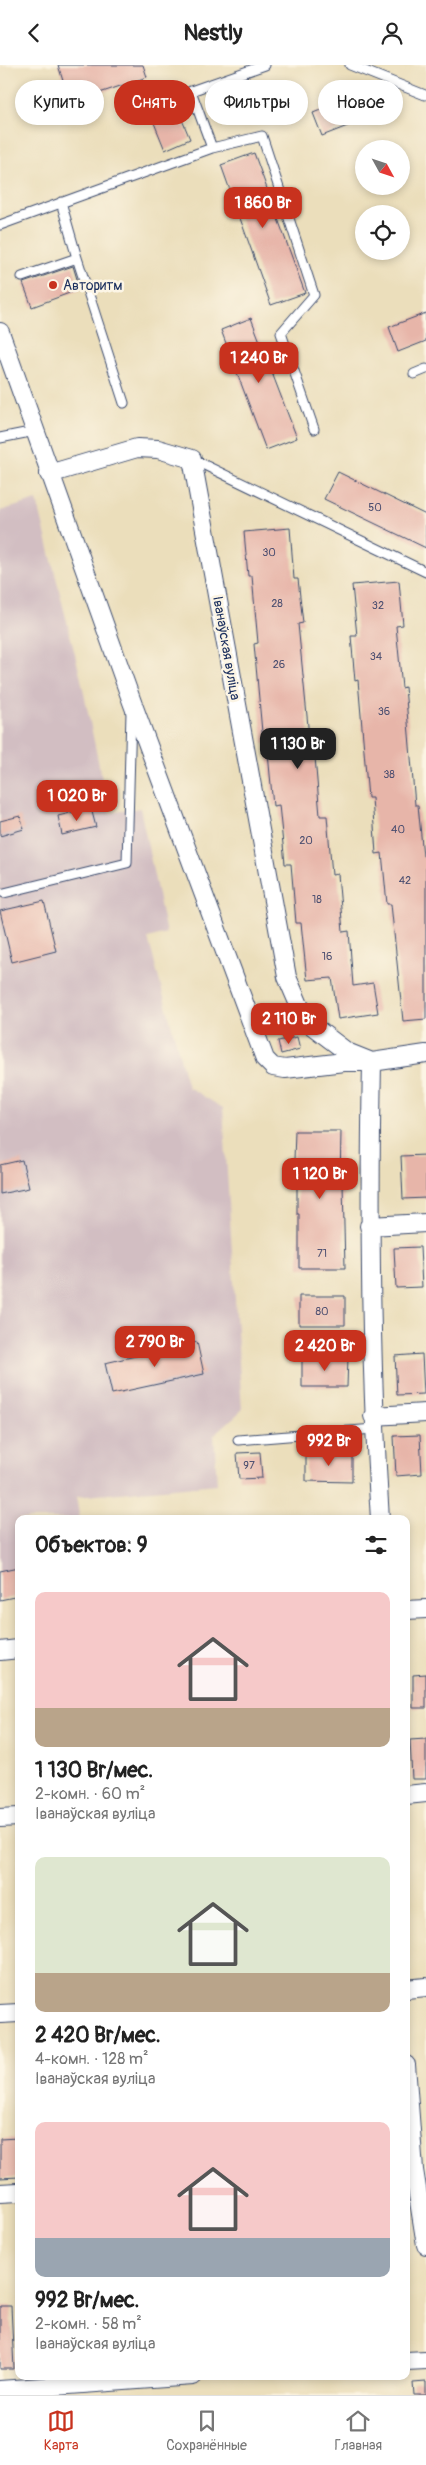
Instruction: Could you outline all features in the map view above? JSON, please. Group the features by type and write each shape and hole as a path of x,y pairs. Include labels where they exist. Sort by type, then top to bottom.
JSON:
{"street":[{"path":"0,332 49,474 264,1059 273,1067 284,1069 344,1062 372,1062 426,1054"},
{"path":"49,474 137,448 158,449 192,459"},
{"name":"Іванаўская вуліца","path":"192,459 287,977 306,1021 348,1052 372,1062"},
{"path":"372,1062 369,1226 374,1423 380,1515"},
{"path":"369,1226 426,1223"},
{"path":"374,1423 426,1413"},
{"path":"410,1610 426,1609"},
{"path":"0,1651 15,1649"},
{"path":"410,1795 426,1793"},
{"path":"0,1818 15,1817"},
{"path":"410,1989 426,1987"},
{"path":"0,2014 15,2013"},
{"path":"410,2107 426,2245"},
{"path":"0,2193 15,2192"},
{"path":"410,2361 426,2360"},
{"path":"0,2390 138,2380"}],"lane":[{"path":"212,148 190,91 265,65"},
{"path":"350,65 425,95"},
{"path":"0,225 61,201 212,148 262,136 314,295 282,333 314,429"},
{"path":"61,201 77,258 124,403"},
{"path":"22,277 77,258"},
{"path":"414,374 426,369"},
{"path":"0,438 35,431"},
{"path":"192,459 426,572"},
{"path":"4,893 127,863 132,702"},
{"path":"238,1440 374,1423"}],"shaded area":[{"path":"37,500 81,679 109,813 140,808 166,933 148,938 188,1087 223,1108 242,1410 214,1435 217,1484 76,1497 79,1515 15,1515 15,1597 0,1600 0,511"}],"building":[{"path":"58,65 143,65 147,77 138,80 114,80 114,88 104,92 104,80 63,80"},
{"path":"318,111 318,125 350,125 322,136 313,113"},
{"path":"155,125 184,125 190,139 165,150"},
{"path":"254,153 305,293 271,305 221,165"},
{"name":"Авторитм","path":"73,266 80,289 32,307 23,283"},
{"path":"426,313 426,341 398,352 389,327"},
{"path":"251,318 297,438 266,450 221,330"},
{"path":"338,472 426,515 426,548 324,499"},
{"path":"290,528 294,579 298,579 303,623 298,624 311,757 315,757 320,816 327,816 332,875 338,874 343,932 349,931 353,986 373,983 378,1013 338,1019 332,978 307,980 301,923 296,923 291,864 285,864 279,805 273,806 267,743 263,743 254,644 258,643 252,576 248,576 244,532"},
{"path":"399,581 403,625 396,626 402,688 405,687 415,805 418,805 423,856 426,856 426,1019 403,1021 391,904 387,904 382,853 376,854 372,798 368,798 358,680 355,681 351,636 357,636 352,585"},
{"path":"91,808 96,827 62,835 58,816"},
{"path":"20,816 24,829 0,836 0,821"},
{"path":"44,901 56,951 12,962 0,911"},
{"path":"297,1037 300,1049 281,1054 278,1041"},
{"path":"295,1131 341,1131 340,1184 343,1184 345,1268 299,1268 297,1160 294,1160"},
{"path":"426,1155 426,1198 403,1199 401,1156"},
{"path":"22,1160 29,1188 0,1194 0,1165"},
{"path":"420,1247 422,1287 396,1288 394,1248"},
{"path":"299,1296 345,1296 345,1325 299,1325"},
{"path":"197,1342 204,1374 112,1394 105,1363"},
{"path":"422,1354 424,1394 397,1395 395,1356"},
{"path":"302,1357 348,1357 347,1387 302,1387"},
{"path":"420,1435 422,1474 396,1476 394,1436"},
{"path":"260,1452 262,1478 239,1479 237,1453"},
{"path":"306,1452 352,1452 352,1482 306,1481"},
{"path":"15,1568 15,1597 0,1600 0,1571"},
{"path":"426,1674 426,1708 413,1708 413,1675"},
{"path":"426,1739 426,1779 412,1779 410,1740"},
{"path":"15,2138 15,2177 0,2178 0,2139"},
{"path":"0,2306 11,2306 14,2369 0,2369"},
{"path":"426,2382 426,2395 414,2395 413,2383"}],"place":[{"name":"Авторитм","path":"53,285"}]}
